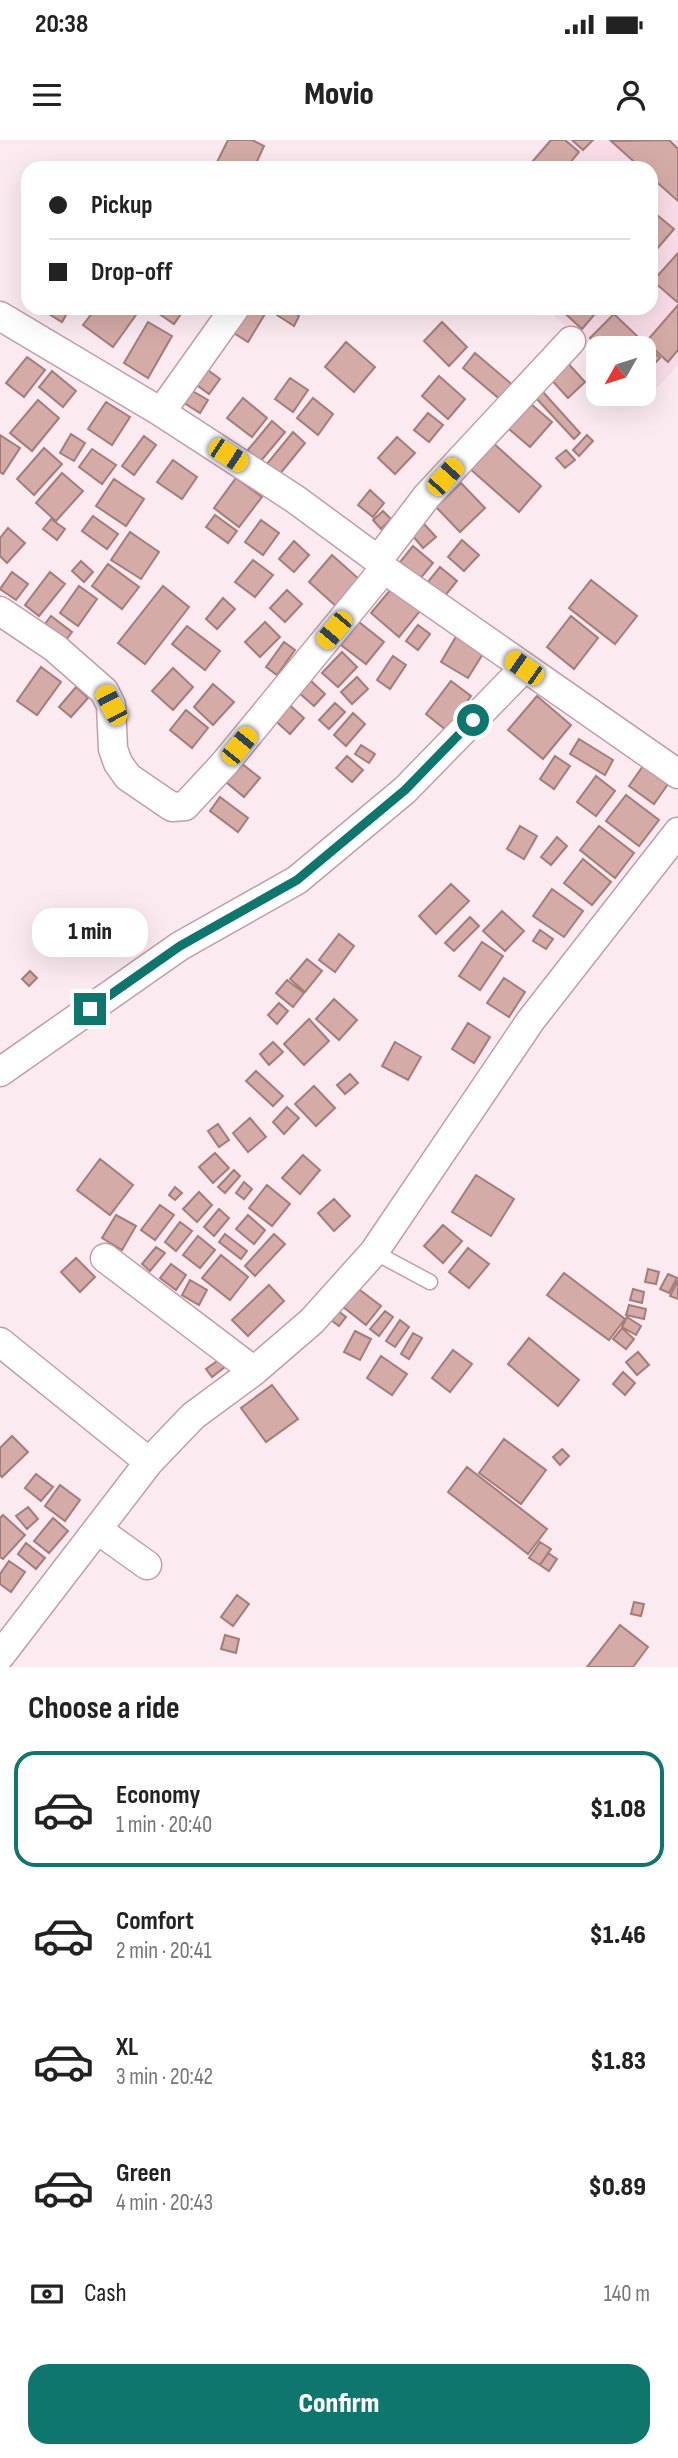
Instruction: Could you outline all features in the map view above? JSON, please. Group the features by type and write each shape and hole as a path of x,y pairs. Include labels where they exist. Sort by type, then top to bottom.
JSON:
{"street":[{"path":"161,412 230,315"},
{"path":"0,316 161,412 295,499 524,668 678,774"},
{"path":"0,611 55,648 104,691 111,705 113,749 118,763 128,777 173,807 185,806 224,764 381,564 427,496 571,341"},
{"path":"0,1072 180,946 297,880 405,790 524,668"},
{"path":"13,1667 0,1657 149,1462 193,1416 254,1371 312,1321 374,1252 531,1020 678,832"},
{"path":"106,1258 254,1371"},
{"path":"0,1342 149,1462"},
{"path":"98,1530 147,1564"}],"lane":[{"path":"374,1252 430,1282"}],"shaded area":[{"path":"549,140 678,140 678,365 656,389 656,336 586,336 586,345 554,315 658,315 658,161 530,161"}],"building":[{"path":"228,140 252,140 264,146 257,161 218,161"},
{"path":"551,140 565,140 579,152 572,161 533,161"},
{"path":"572,140 593,140 583,150"},
{"path":"669,140 678,149 678,201 658,183 658,161 633,161 611,141"},
{"path":"658,216 674,229 658,248"},
{"path":"678,253 677,302 658,285 658,275"},
{"path":"678,305 678,350 668,362 656,351 656,336 651,336"},
{"path":"50,315 66,315 62,322"},
{"path":"91,315 136,315 113,347 83,325"},
{"path":"161,315 180,315 174,324"},
{"path":"239,315 264,315 248,342 229,330"},
{"path":"277,315 298,315 294,326"},
{"path":"567,315 594,315 582,329"},
{"path":"613,315 637,336 592,336"},
{"path":"148,322 172,336 148,378 124,363"},
{"path":"442,322 467,347 449,366 424,341"},
{"path":"346,342 375,367 354,392 325,367"},
{"path":"475,353 515,387 502,401 463,368"},
{"path":"27,357 45,370 24,397 6,383"},
{"path":"565,360 585,382 568,398 548,376"},
{"path":"205,368 220,379 209,394 194,383"},
{"path":"52,371 76,391 63,407 39,387"},
{"path":"439,376 465,399 448,419 422,396"},
{"path":"290,378 308,390 293,412 275,399"},
{"path":"189,389 208,400 200,413 181,401"},
{"path":"543,392 580,433 574,439 536,398"},
{"path":"243,398 267,418 252,437 227,418"},
{"path":"313,398 333,414 318,435 297,418"},
{"path":"524,398 552,422 530,447 502,423"},
{"path":"38,400 59,418 32,451 10,433"},
{"path":"106,402 130,417 112,445 88,429"},
{"path":"428,413 443,425 429,442 414,430"},
{"path":"272,421 285,432 260,462 247,451"},
{"path":"293,432 305,443 279,475 266,465"},
{"path":"71,434 85,443 74,461 60,453"},
{"path":"0,435 20,448 3,474 0,472"},
{"path":"587,435 593,441 579,456 573,450"},
{"path":"144,436 156,445 134,475 122,466"},
{"path":"397,437 415,453 395,474 378,458"},
{"path":"492,442 541,486 519,512 469,468"},
{"path":"44,448 62,464 34,495 17,479"},
{"path":"92,449 116,465 102,484 79,467"},
{"path":"566,450 575,460 565,468 556,458"},
{"path":"173,460 197,477 182,499 157,482"},
{"path":"62,473 83,491 56,521 36,503"},
{"path":"236,478 262,497 239,527 214,508"},
{"path":"114,479 144,499 126,526 96,506"},
{"path":"461,483 485,508 460,532 436,507"},
{"path":"370,490 384,503 373,517 358,505"},
{"path":"383,511 391,519 381,529 373,520"},
{"path":"215,515 237,531 228,543 206,527"},
{"path":"93,516 118,534 107,549 82,531"},
{"path":"51,519 65,529 57,540 43,529"},
{"path":"261,520 279,533 263,555 245,542"},
{"path":"424,524 436,537 423,548 412,535"},
{"path":"8,528 25,543 7,563 0,556 0,538"},
{"path":"130,532 159,552 141,579 111,560"},
{"path":"462,540 479,555 464,571 448,557"},
{"path":"294,541 309,555 294,572 279,559"},
{"path":"413,546 433,563 420,579 400,562"},
{"path":"332,555 360,580 337,607 309,582"},
{"path":"253,560 273,575 255,597 235,582"},
{"path":"81,561 93,572 84,582 72,571"},
{"path":"108,564 139,587 122,609 92,586"},
{"path":"440,567 457,581 444,597 427,583"},
{"path":"12,572 28,584 16,600 0,589"},
{"path":"50,572 65,584 39,616 25,605"},
{"path":"591,580 637,616 615,644 569,608"},
{"path":"79,586 97,599 78,626 60,613"},
{"path":"163,586 189,607 145,664 118,643"},
{"path":"392,588 420,611 399,637 371,613"},
{"path":"287,590 302,604 285,622 270,608"},
{"path":"223,598 235,609 217,629 206,619"},
{"path":"51,616 72,632 66,640 45,624"},
{"path":"571,616 598,638 574,669 547,647"},
{"path":"265,622 280,637 260,657 245,642"},
{"path":"359,622 384,642 366,664 341,645"},
{"path":"418,625 430,634 418,650 406,641"},
{"path":"187,626 220,651 205,670 172,644"},
{"path":"457,635 484,652 468,678 441,662"},
{"path":"284,642 295,650 277,675 266,667"},
{"path":"342,652 357,667 338,687 322,673"},
{"path":"393,656 406,665 390,689 377,680"},
{"path":"41,667 61,682 37,715 17,701"},
{"path":"173,668 193,687 173,710 152,691"},
{"path":"357,677 368,689 352,704 341,692"},
{"path":"310,680 325,694 314,706 298,692"},
{"path":"451,681 471,696 446,730 426,714"},
{"path":"213,684 234,702 213,725 194,707"},
{"path":"76,687 88,698 71,717 59,707"},
{"path":"537,696 571,725 543,759 508,730"},
{"path":"285,701 304,718 290,734 271,717"},
{"path":"335,703 345,712 329,729 319,720"},
{"path":"186,710 208,728 192,748 170,730"},
{"path":"353,713 365,724 346,746 334,735"},
{"path":"579,739 613,760 605,775 570,754"},
{"path":"361,745 375,754 369,763 355,754"},
{"path":"347,756 363,770 352,782 336,768"},
{"path":"555,756 570,766 554,789 540,779"},
{"path":"241,763 260,778 244,797 226,782"},
{"path":"643,766 668,784 654,804 629,786"},
{"path":"596,776 615,791 596,816 577,802"},
{"path":"626,795 659,820 639,846 606,821"},
{"path":"220,797 248,818 238,832 210,811"},
{"path":"520,826 537,836 524,859 507,849"},
{"path":"599,826 634,853 615,878 580,850"},
{"path":"557,837 567,846 551,865 541,857"},
{"path":"583,859 611,882 592,905 564,883"},
{"path":"451,884 469,901 436,934 419,916"},
{"path":"552,889 583,911 564,937 533,916"},
{"path":"502,911 524,931 505,951 483,931"},
{"path":"470,917 479,926 454,951 445,943"},
{"path":"540,930 553,939 546,949 533,941"},
{"path":"339,934 354,946 335,972 319,960"},
{"path":"482,942 503,956 480,990 459,976"},
{"path":"307,959 322,971 305,992 290,979"},
{"path":"30,971 37,978 29,986 22,979"},
{"path":"504,978 525,992 509,1017 487,1003"},
{"path":"287,980 304,993 293,1007 276,993"},
{"path":"334,999 357,1020 339,1040 316,1019"},
{"path":"279,1003 288,1011 277,1024 268,1015"},
{"path":"309,1019 329,1041 304,1065 284,1044"},
{"path":"468,1023 490,1037 474,1063 452,1049"},
{"path":"273,1042 283,1052 269,1065 260,1054"},
{"path":"395,1042 421,1057 408,1080 382,1066"},
{"path":"256,1071 283,1096 273,1106 246,1081"},
{"path":"350,1074 358,1083 345,1094 337,1085"},
{"path":"314,1086 335,1108 316,1126 295,1104"},
{"path":"287,1107 299,1118 284,1134 273,1122"},
{"path":"250,1118 266,1137 248,1152 233,1133"},
{"path":"218,1124 229,1140 219,1147 208,1131"},
{"path":"215,1153 229,1168 213,1183 199,1167"},
{"path":"303,1155 320,1170 300,1194 282,1178"},
{"path":"100,1159 133,1185 110,1215 77,1190"},
{"path":"234,1170 240,1176 225,1193 218,1187"},
{"path":"476,1175 514,1199 491,1236 452,1212"},
{"path":"244,1182 252,1189 244,1199 236,1193"},
{"path":"267,1185 290,1204 272,1226 249,1208"},
{"path":"175,1187 182,1193 175,1200 169,1195"},
{"path":"199,1192 212,1205 197,1222 183,1209"},
{"path":"334,1199 350,1216 334,1231 318,1213"},
{"path":"160,1205 174,1215 155,1240 141,1230"},
{"path":"219,1209 229,1218 214,1236 204,1227"},
{"path":"116,1215 136,1226 122,1250 102,1238"},
{"path":"248,1215 265,1230 254,1244 236,1229"},
{"path":"180,1222 192,1231 176,1251 165,1242"},
{"path":"443,1225 462,1241 443,1263 424,1246"},
{"path":"225,1234 247,1251 241,1259 219,1242"},
{"path":"274,1234 285,1244 255,1276 245,1266"},
{"path":"198,1236 215,1250 200,1268 183,1255"},
{"path":"156,1247 165,1253 150,1271 142,1264"},
{"path":"468,1248 489,1264 469,1288 449,1272"},
{"path":"221,1255 248,1277 230,1300 202,1278"},
{"path":"76,1258 95,1277 80,1292 61,1272"},
{"path":"171,1264 186,1275 176,1290 160,1278"},
{"path":"648,1269 659,1272 656,1284 645,1282"},
{"path":"564,1273 625,1319 609,1340 547,1295"},
{"path":"668,1274 677,1278 669,1293 660,1289"},
{"path":"190,1280 207,1290 199,1305 182,1295"},
{"path":"678,1280 678,1299 670,1296"},
{"path":"269,1285 284,1301 248,1336 232,1320"},
{"path":"356,1287 381,1306 366,1325 342,1306"},
{"path":"633,1289 644,1292 642,1303 630,1300"},
{"path":"629,1305 646,1309 644,1319 626,1315"},
{"path":"334,1308 346,1317 339,1326 327,1317"},
{"path":"385,1311 393,1317 379,1336 370,1329"},
{"path":"627,1317 641,1326 636,1335 622,1327"},
{"path":"400,1320 409,1327 395,1347 386,1341"},
{"path":"622,1328 634,1339 626,1349 613,1339"},
{"path":"355,1331 371,1339 360,1360 344,1352"},
{"path":"413,1333 422,1338 409,1359 401,1354"},
{"path":"529,1338 579,1380 558,1406 508,1364"},
{"path":"453,1350 472,1364 450,1392 432,1378"},
{"path":"638,1352 649,1365 637,1375 626,1362"},
{"path":"381,1356 407,1374 392,1395 367,1378"},
{"path":"220,1359 226,1366 212,1377 206,1369"},
{"path":"623,1372 635,1383 625,1395 613,1384"},
{"path":"272,1385 298,1419 266,1442 241,1408"},
{"path":"12,1436 28,1452 2,1477 0,1448"},
{"path":"504,1439 546,1470 521,1504 479,1473"},
{"path":"562,1449 569,1456 560,1465 553,1457"},
{"path":"467,1467 547,1529 528,1554 448,1492"},
{"path":"36,1474 53,1487 41,1501 25,1488"},
{"path":"60,1485 80,1500 65,1521 45,1506"},
{"path":"28,1507 38,1519 27,1529 16,1516"},
{"path":"3,1515 25,1535 3,1559 0,1557 0,1518"},
{"path":"53,1518 68,1531 49,1553 34,1541"},
{"path":"540,1542 551,1549 540,1565 529,1558"},
{"path":"26,1543 45,1558 36,1569 18,1554"},
{"path":"548,1553 557,1559 549,1571 540,1565"},
{"path":"9,1561 25,1572 11,1592 0,1584 0,1574"},
{"path":"237,1595 249,1604 233,1626 221,1617"},
{"path":"634,1602 644,1604 641,1616 631,1614"},
{"path":"620,1625 648,1647 633,1667 587,1667"},
{"path":"225,1635 239,1639 236,1653 221,1649"}],"route":[{"path":"90,1009 180,946 297,880 405,790 473,720"}]}
